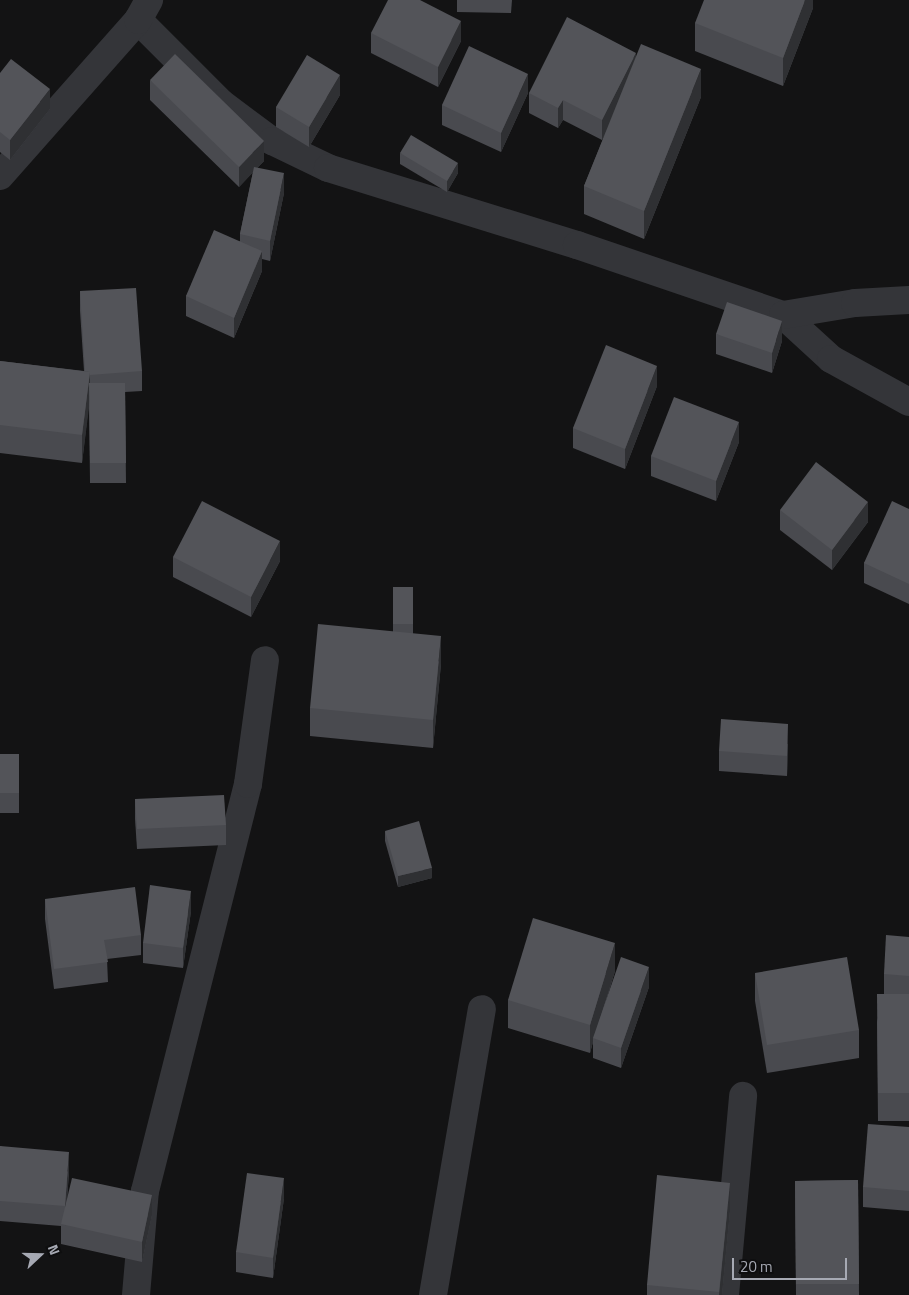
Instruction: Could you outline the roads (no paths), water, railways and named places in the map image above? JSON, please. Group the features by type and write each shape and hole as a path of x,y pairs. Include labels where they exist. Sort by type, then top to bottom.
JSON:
{"street":[{"path":"0,176 143,10 221,102 272,141 328,168 578,245 784,315 831,359 909,402"},
{"path":"784,315 855,303 909,300"},
{"path":"136,1295 146,1192 248,784 265,660"},
{"path":"433,1295 482,1009"},
{"path":"725,1295 743,1096"}]}
